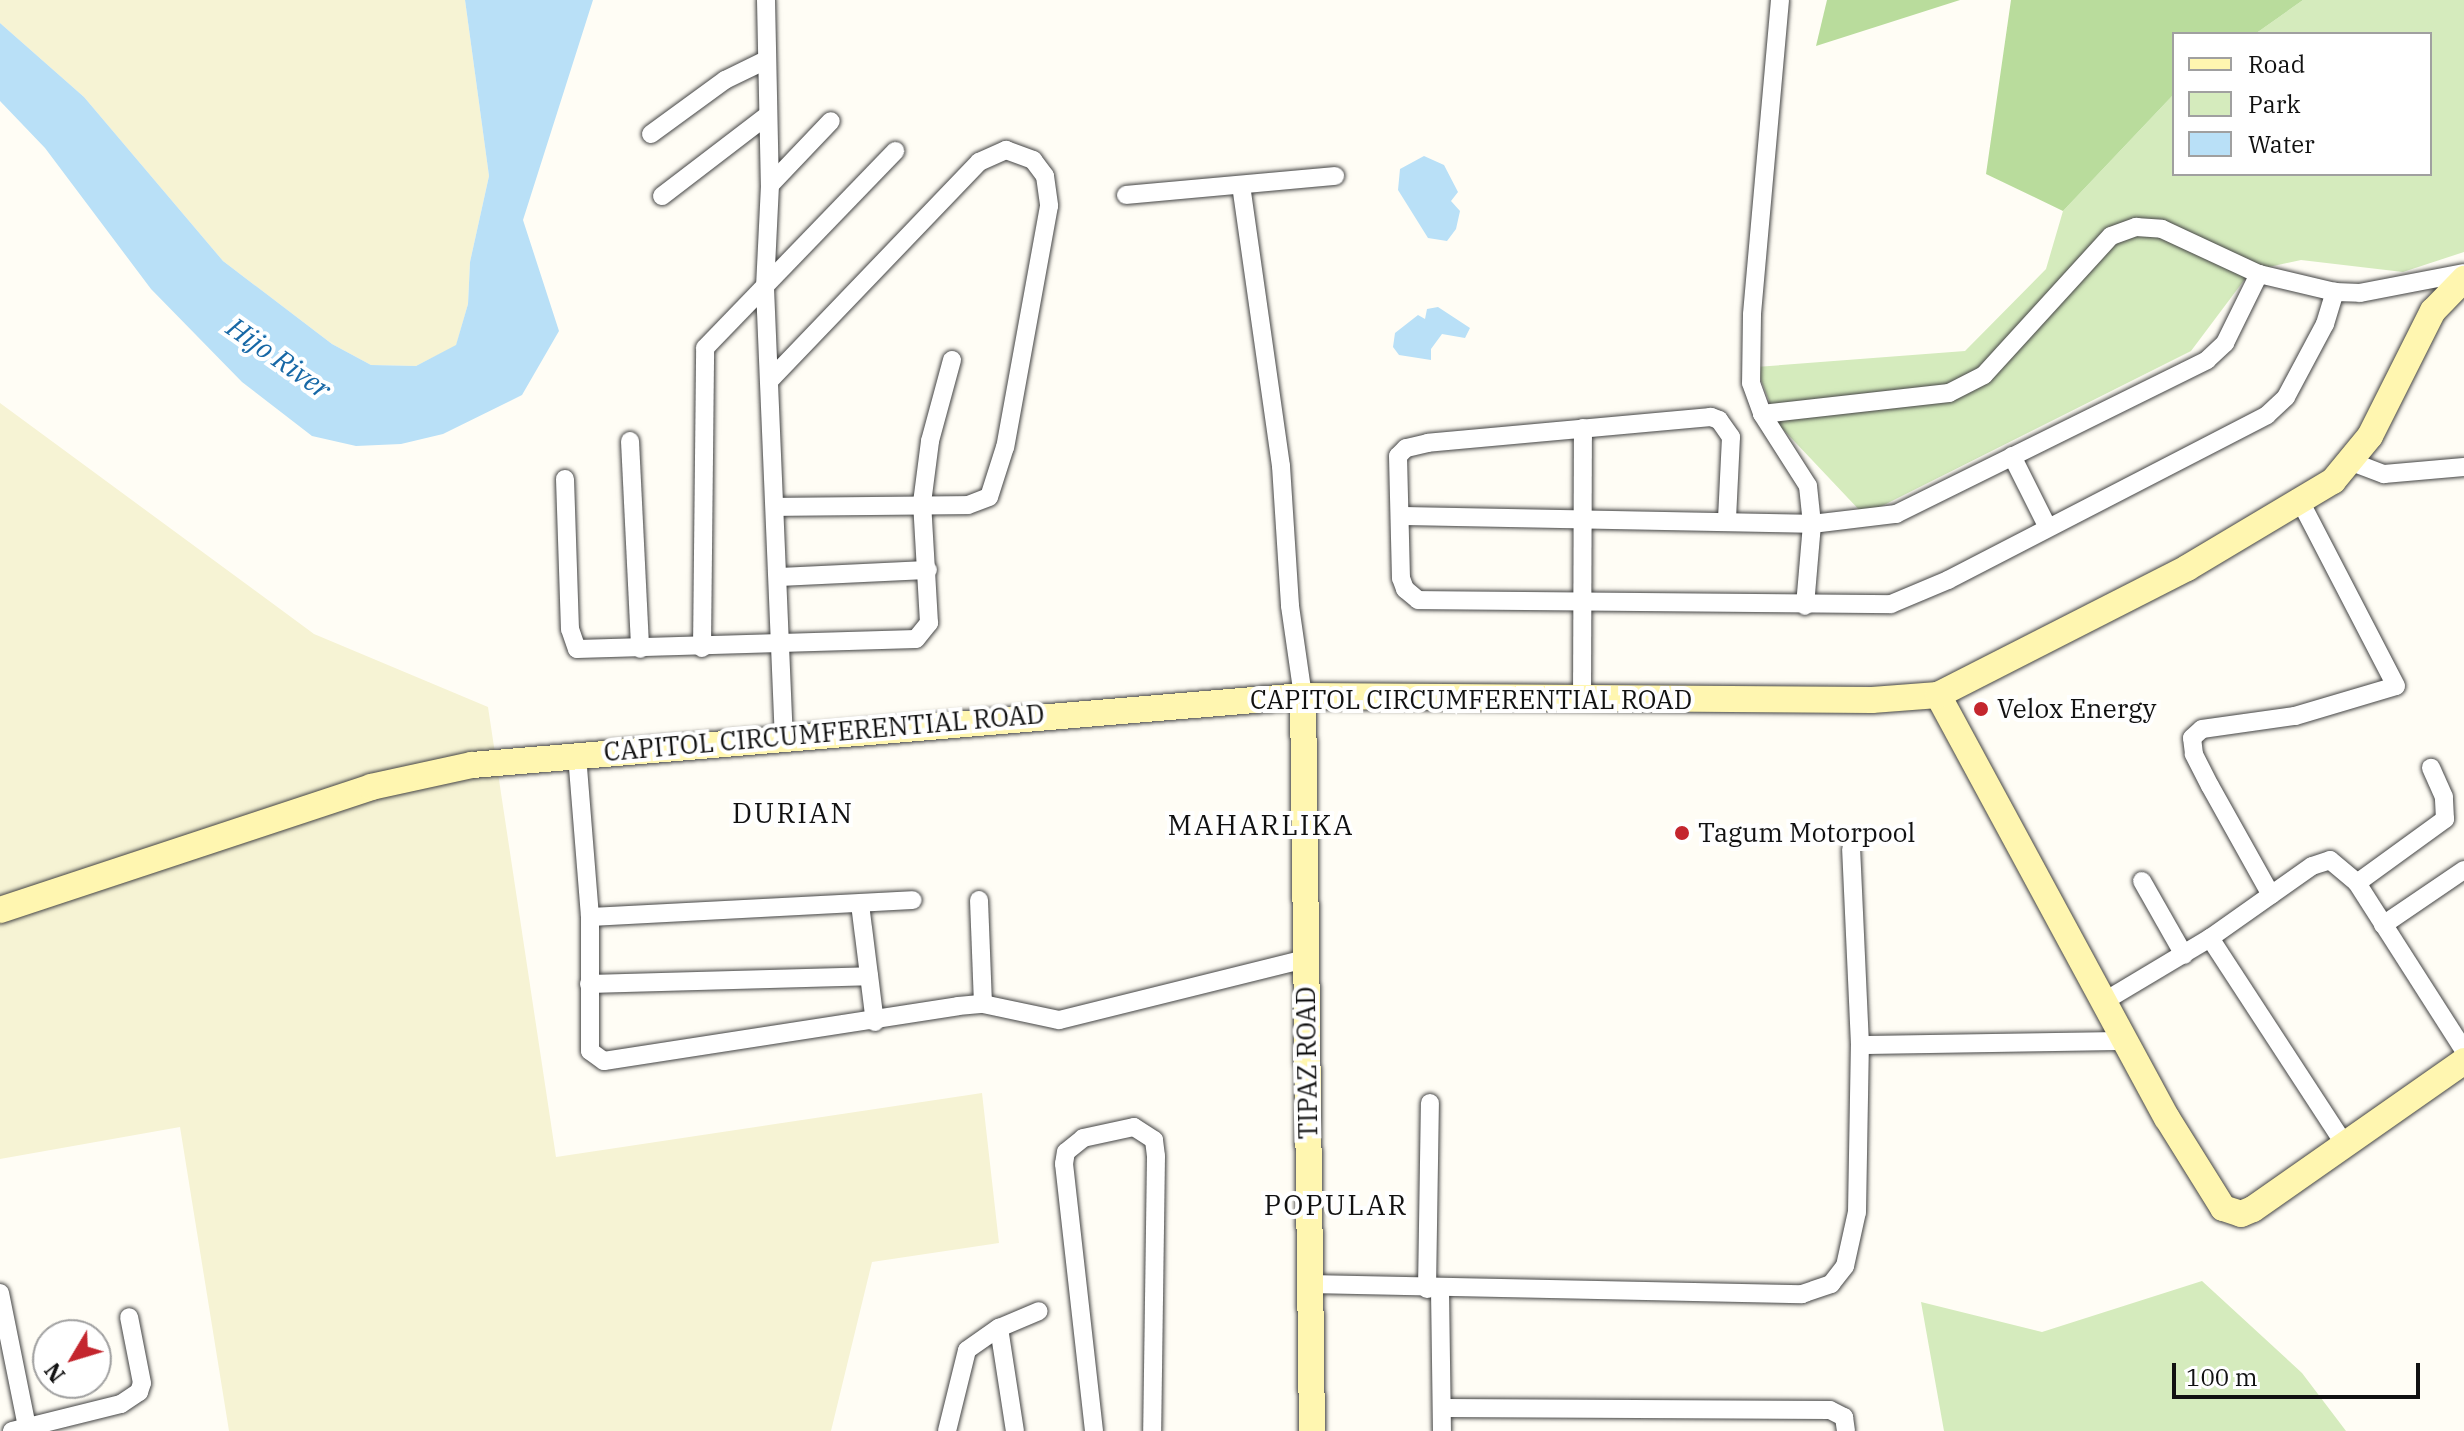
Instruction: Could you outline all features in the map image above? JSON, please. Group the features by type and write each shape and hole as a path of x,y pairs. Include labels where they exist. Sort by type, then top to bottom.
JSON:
{"main road":[{"name":"CAPITOL CIRCUMFERENTIAL ROAD","path":"0,910 371,787 472,765 784,736 1303,696 1872,700 1938,695 2301,503 2352,462 2433,311 2464,276"},
{"path":"1938,695 2211,1195 2232,1213 2253,1209 2464,1061"},
{"name":"TIPAZ ROAD","path":"1303,696 1312,1431"}],"street":[{"path":"766,0 770,185 765,288 784,736"},
{"path":"1780,0 1752,315 1751,383 1762,414 1808,486 1812,524 1805,606"},
{"path":"651,134 725,80 766,60"},
{"path":"662,196 768,115"},
{"path":"770,185 831,121"},
{"path":"771,379 967,172 1006,150 1033,160 1045,176 1049,206 994,489 968,505 922,503 775,507"},
{"path":"702,648 705,348 895,151"},
{"path":"1126,195 1335,176"},
{"path":"1241,185 1281,466 1290,606 1303,696"},
{"path":"1762,414 1949,393 1984,375 2111,236 2136,227 2162,229 2259,274 2335,292 2360,293 2464,276"},
{"path":"1400,516 1727,519 1812,524 1896,514 2218,353 2259,274"},
{"path":"1727,519 1731,437 1719,420 1583,428 1406,448 1396,465 1401,578 1411,597 1805,606 1912,598 2267,415 2299,372 2325,324 2335,292"},
{"path":"565,479 572,642 586,652 916,639 929,623 922,503 930,441 952,360"},
{"path":"1582,700 1583,428"},
{"path":"630,441 640,649"},
{"path":"2012,456 2047,526"},
{"path":"2352,462 2384,474 2464,467"},
{"path":"2271,895 2194,754 2195,733 2309,712 2396,686 2301,503"},
{"path":"778,577 928,570"},
{"path":"577,755 590,917 590,1051 604,1061 983,1004 1059,1020 1306,959"},
{"path":"2357,883 2445,819 2444,797 2431,768"},
{"path":"1309,1284 1433,1289 1802,1294 1831,1284 1854,1242 1860,1045 1851,849"},
{"path":"2103,1002 2184,955 2322,860 2342,867 2357,883 2464,1050"},
{"path":"2383,925 2464,870"},
{"path":"2142,881 2184,955"},
{"path":"590,917 913,900"},
{"path":"979,900 983,1004"},
{"path":"860,904 875,1022"},
{"path":"2210,938 2345,1145"},
{"path":"589,984 869,976"},
{"path":"1860,1045 2125,1041"},
{"path":"1430,1103 1433,1289 1442,1431"},
{"path":"1094,1431 1064,1164 1066,1152 1083,1138 1134,1127 1154,1140 1156,1156 1152,1431"},
{"path":"0,1293 20,1429 121,1404 139,1392 142,1383 129,1317"},
{"path":"947,1431 967,1350 999,1328 1039,1311"},
{"path":"999,1328 1015,1431"},
{"path":"1442,1408 1830,1410 1844,1417 1846,1431"}],"shaded area":[{"path":"0,0 465,0 489,176 470,262 468,304 456,346 416,366 371,365 332,344 223,261 84,97 0,23"},
{"path":"0,403 314,634 488,707 556,1157 982,1093 999,1243 872,1262 831,1431 229,1431 180,1127 0,1159"}],"green space":[{"path":"1827,0 1960,0 1816,46"},
{"path":"2011,0 2303,0 2258,32 2172,32 2172,96 2063,211 1986,174"},
{"path":"2303,0 2464,0 2464,252 2403,272 2301,260 2251,271 2191,351 1864,515 1778,424 1756,367 1965,351 2046,269 2063,211 2172,96 2172,176 2432,176 2432,32 2258,32"},
{"path":"2202,1281 2302,1373 2346,1431 1944,1431 1921,1302 2042,1332"}],"water":[{"name":"Hijo River","path":"465,0 593,0 523,220 559,331 522,395 443,434 401,444 356,446 312,436 242,382 151,289 45,148 0,101 0,23 84,97 223,261 332,344 371,365 416,366 456,345 468,304 470,262 489,176"},
{"path":"1424,156 1444,165 1458,192 1451,201 1460,211 1456,229 1447,241 1428,238 1398,190 1400,169"},
{"path":"1438,307 1470,328 1465,338 1442,334 1431,349 1431,360 1399,355 1393,347 1395,333 1418,315 1425,319 1427,309"}],"place":[{"name":"Velox Energy","path":"1981,709"},
{"name":"Tagum Motorpool","path":"1682,833"}],"district":[{"name":"DURIAN","path":"793,813"},
{"name":"MAHARLIKA","path":"1261,825"},
{"name":"POPULAR","path":"1336,1205"}]}
